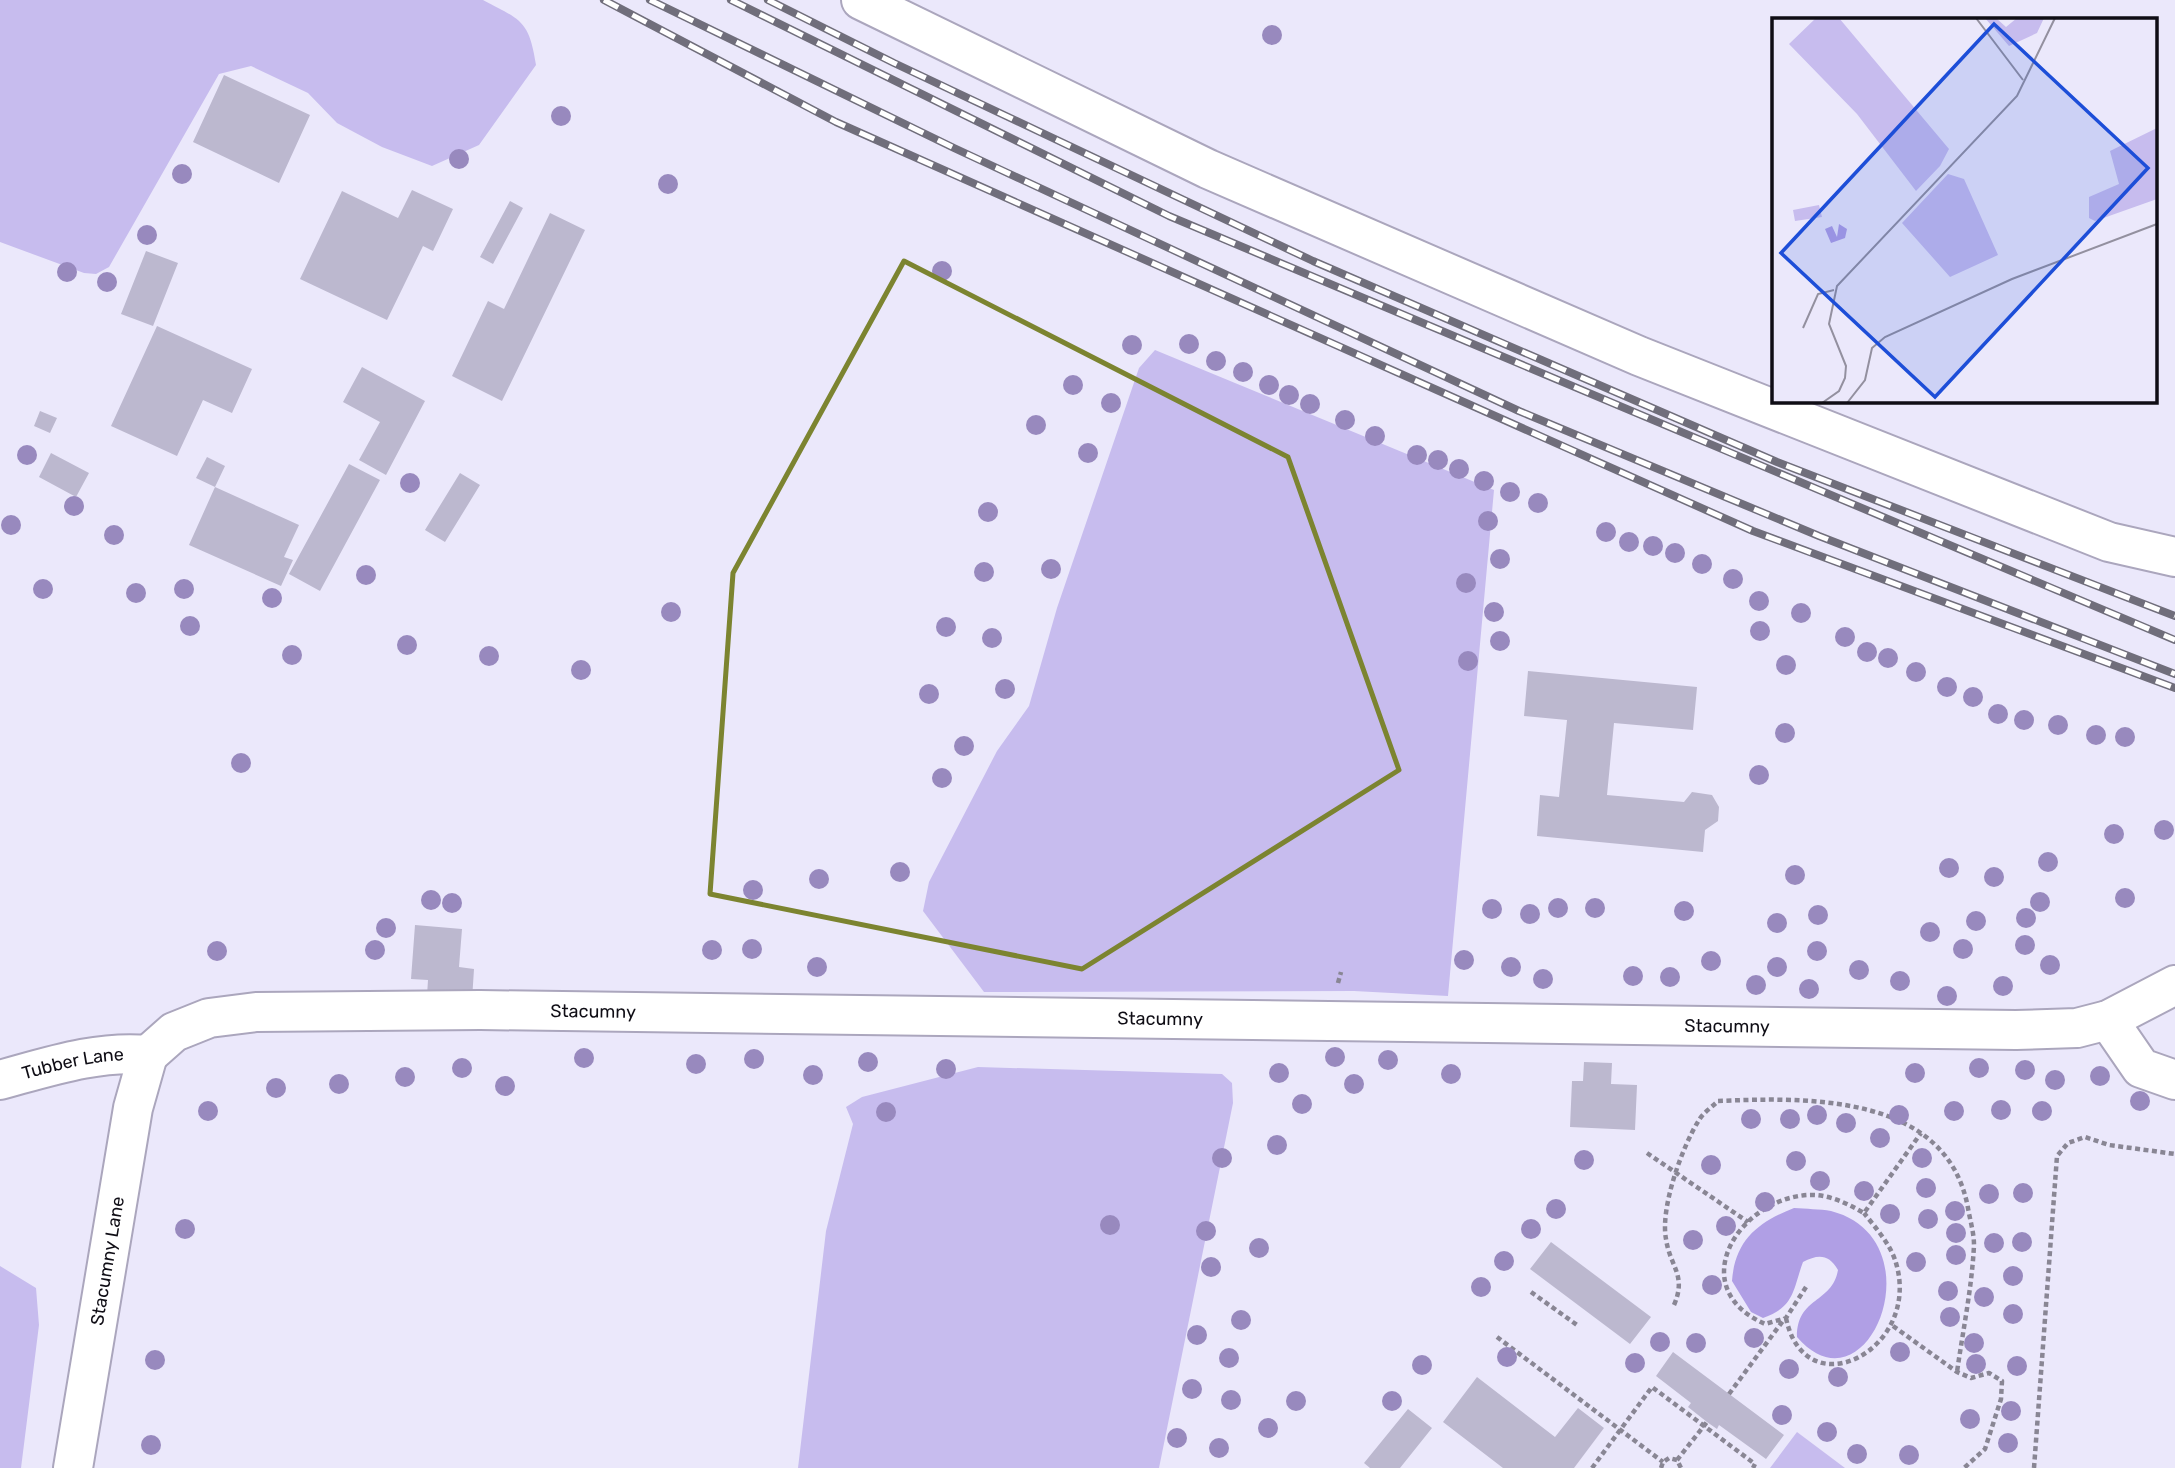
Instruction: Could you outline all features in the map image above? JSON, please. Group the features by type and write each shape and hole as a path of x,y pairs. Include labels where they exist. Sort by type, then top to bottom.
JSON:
{"street":[{"path":"861,0 1208,169 1639,356 2109,542 2175,557"},
{"name":"Stacumny","path":"148,1055 174,1032 209,1018 256,1012 480,1010 2016,1030 2077,1028 2108,1020 2175,985"},
{"path":"2108,1020 2141,1068 2175,1080"},
{"name":"Tubber Lane","path":"0,1080 72,1061 128,1053 148,1055"},
{"name":"Stacumny Lane","path":"73,1468 133,1108 148,1055"}],"path":[{"path":"1674,1305 1680,1290 1679,1275 1669,1255 1665,1236 1665,1214 1677,1174 1699,1119 1718,1101 1803,1101 1844,1105 1876,1112 1910,1125 1942,1149 1954,1166 1966,1199 1974,1242 1957,1372"},
{"path":"1864,1213 1921,1133"},
{"path":"2034,1468 2057,1156 2068,1143 2085,1137 2109,1145 2175,1154"},
{"path":"1647,1153 1748,1222"},
{"path":"1809,1195 1843,1201 1864,1213 1896,1261 1900,1283 1893,1326 1884,1339 1872,1349 1840,1364 1805,1356 1790,1336 1786,1318 1765,1324 1749,1317 1728,1294 1723,1274 1725,1260 1735,1236 1748,1222 1789,1198 1809,1195"},
{"path":"1729,1394 1786,1318 1805,1287"},
{"path":"1531,1292 1577,1325"},
{"path":"1893,1326 1957,1372 1971,1378 1989,1373 2002,1381 2001,1399 1985,1449 1964,1468"},
{"path":"1497,1337 1662,1465 1670,1458 1677,1460 1681,1468"},
{"path":"1592,1468 1652,1387 1706,1424 1755,1464 1752,1468"},
{"path":"1677,1460 1706,1424"}],"highlighted area":[{"path":"904,261 1288,457 1399,770 1082,969 710,894 733,573"}],"shaded area":[{"path":"0,0 483,0 514,17 526,29 536,65 479,145 432,166 382,147 337,123 308,93 251,66 219,74 109,267 96,274 84,273 0,242"},
{"path":"1155,350 1494,490 1448,996 1354,991 984,992 923,911 929,882 997,751 1029,706 1057,608 1139,368"},
{"path":"978,1067 1222,1074 1232,1083 1233,1103 1159,1468 798,1468 826,1231 853,1124 846,1107 862,1097"},
{"path":"1794,1208 1831,1211 1863,1228 1881,1254 1886,1285 1881,1315 1867,1341 1847,1356 1823,1356 1797,1337 1803,1314 1835,1281 1838,1270 1827,1258 1818,1257 1803,1262 1787,1303 1763,1318 1751,1312 1732,1281 1738,1254 1751,1234 1759,1226"},
{"path":"0,1266 36,1288 39,1325 21,1468 0,1468"},
{"path":"1797,1432 1845,1468 1770,1468"}],"building":[{"path":"224,75 310,115 279,183 193,142"},
{"path":"412,190 453,209 433,251 423,246 387,320 300,279 342,191 398,218"},
{"path":"510,201 523,208 493,264 480,257"},
{"path":"550,213 585,230 502,401 452,376 488,301 504,309"},
{"path":"146,251 178,263 153,326 121,314"},
{"path":"157,326 252,369 232,413 203,400 177,456 111,426"},
{"path":"362,367 425,401 386,475 359,460 380,422 343,402"},
{"path":"40,411 57,418 50,433 34,426"},
{"path":"51,453 89,473 76,497 39,477"},
{"path":"207,457 225,466 215,487 196,478"},
{"path":"349,464 380,480 320,591 289,574"},
{"path":"460,473 480,485 445,542 425,530"},
{"path":"215,487 299,525 284,557 293,560 281,586 189,545"},
{"path":"1528,671 1697,687 1693,730 1614,723 1607,795 1684,802 1692,792 1712,795 1719,807 1718,821 1705,830 1703,852 1537,836 1540,795 1559,797 1567,720 1524,716"},
{"path":"415,925 462,929 459,967 474,969 472,1000 427,996 428,980 411,979"},
{"path":"1584,1062 1612,1063 1611,1084 1637,1085 1635,1130 1570,1127 1572,1081 1583,1081"},
{"path":"1551,1242 1651,1317 1630,1344 1530,1269"},
{"path":"1673,1352 1784,1435 1766,1459 1719,1425 1717,1429 1707,1422 1688,1407 1691,1403 1656,1376"},
{"path":"1477,1377 1555,1437 1578,1408 1604,1428 1574,1468 1503,1468 1443,1422"},
{"path":"1408,1409 1432,1428 1400,1468 1370,1468 1364,1463"}],"railway":[{"path":"604,0 836,122 1753,531 2175,688"},
{"path":"650,0 954,148 1519,411 1819,536 2175,674"},
{"path":"731,0 1169,216 2175,640"},
{"path":"768,0 894,63 1313,261 1777,462 2175,616"}]}
